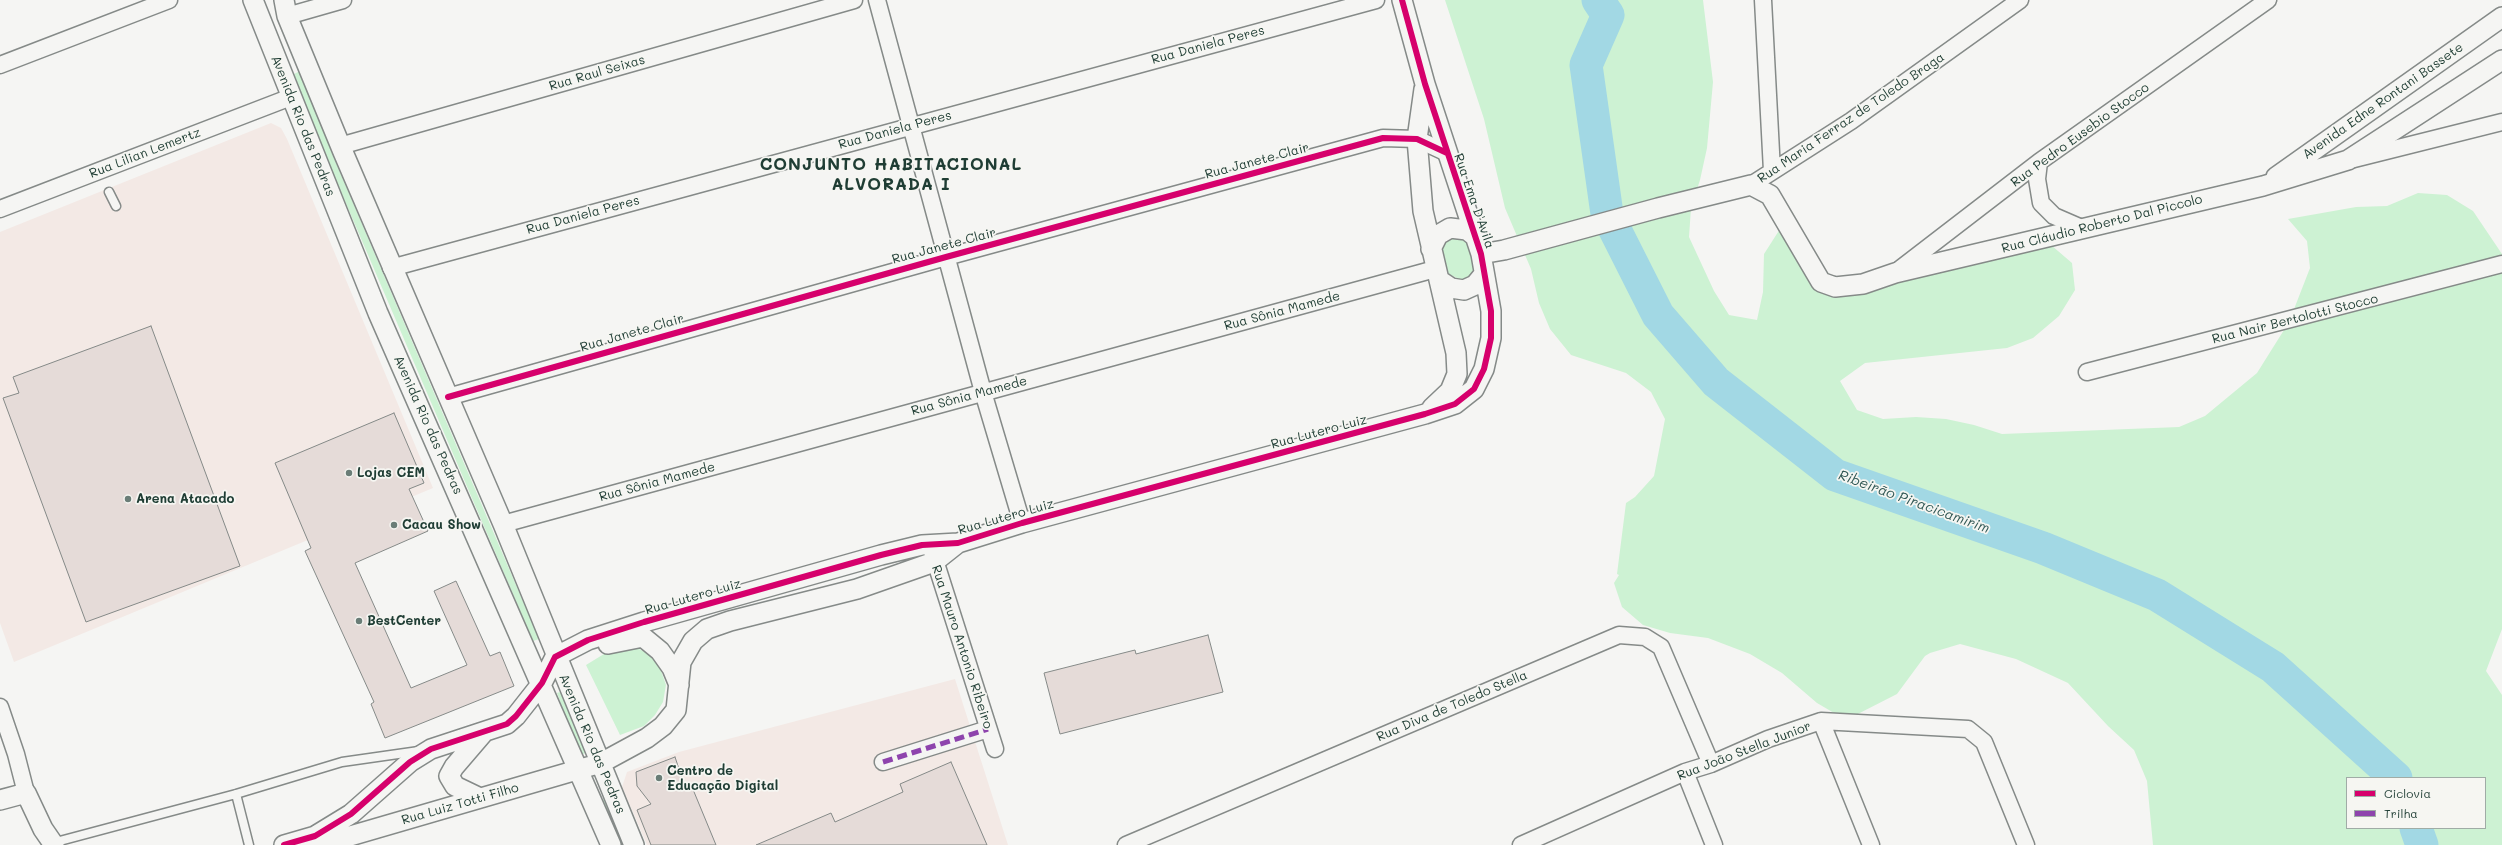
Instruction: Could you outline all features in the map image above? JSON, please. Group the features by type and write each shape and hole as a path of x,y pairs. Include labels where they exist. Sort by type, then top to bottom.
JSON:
{"street":[{"path":"0,65 169,0"},
{"name":"Avenida Rio das Pedras","path":"254,0 291,97 381,320 542,683 577,770 612,845"},
{"path":"286,8 343,0"},
{"name":"Rua Raul Seixas","path":"340,146 854,0"},
{"path":"877,0 983,392 1022,523"},
{"name":"Rua Daniela Peres","path":"391,268 910,125 1376,0"},
{"name":"Rua Ema D'Avila","path":"1402,0 1446,153 1479,246 1491,311 1491,338 1484,369 1474,389 1455,404 1425,414"},
{"path":"1763,0 1772,171"},
{"name":"Rua Maria Ferraz de Toledo Braga","path":"1479,246 1504,250 1547,237 1751,185 1851,121 2020,0"},
{"name":"Rua Pedro Eusebio Stocco","path":"1895,273 2039,162 2268,0"},
{"name":"Avenida Rio das Pedras","path":"286,8 340,146 391,268 503,524 555,657 601,763 634,845"},
{"name":"Avenida Edne Rontani Bassete","path":"2263,186 2502,17"},
{"path":"2348,160 2502,60"},
{"path":"1425,84 1417,140 1423,211 1456,353 1457,374 1450,391 1425,414"},
{"name":"Rua Lilian Lemertz","path":"0,209 291,97"},
{"name":"Rua Cláudio Roberto Dal Piccolo","path":"1751,185 1770,195 1821,282 1835,287 1863,284 1895,273 2263,186 2348,160 2502,122"},
{"name":"Rua Janete Clair","path":"448,397 946,257 1383,138 1417,140 1446,153"},
{"path":"2039,162 2037,179 2041,203 2054,216 2084,229"},
{"path":"1431,248 1438,235 1450,228 1466,230 1479,246"},
{"name":"Rua Nair Bertolotti Stocco","path":"2087,372 2502,264"},
{"path":"1437,274 1451,288 1464,290 1475,285 1484,274"},
{"name":"Rua Sônia Mamede","path":"503,524 983,392 1437,274"},
{"name":"Rua Lutero Luiz","path":"555,657 588,640 652,620 930,543 958,543 1022,523 1425,414"},
{"name":"Rua Mauro Antonio Ribeiro","path":"930,543 934,562 995,749"},
{"name":"Rua Lutero Luiz","path":"601,763 647,738 662,726 676,710 681,662 693,641 707,629 730,621 857,589 934,562 958,543"},
{"name":"Rua Diva de Toledo Stella","path":"1126,845 1619,635 1645,637 1661,648 1710,764"},
{"path":"588,640 608,644 643,637 660,650 672,668 679,686"},
{"path":"284,845 315,836 351,814 410,762 431,749 507,724 516,716 542,683 555,657"},
{"path":"0,707 16,754 26,793 43,829 53,844"},
{"path":"1821,721 1871,845"},
{"name":"Rua João Stella Junior","path":"1521,845 1685,772 1710,764 1768,739 1821,721 1968,729 1984,742 2026,845"},
{"path":"883,762 988,729"},
{"path":"480,798 455,786 450,776 454,767 485,731"},
{"name":"Rua Luiz Totti Filho","path":"319,845 601,763"},
{"path":"1685,772 1714,845"},
{"path":"0,800 26,793"}],"lane":[{"path":"109,192 116,206"},
{"path":"53,844 236,794 342,762 431,749"},
{"path":"236,794 249,845"}],"shaded area":[{"path":"271,123 281,128 287,139 433,488 14,662 0,623 0,232"},
{"path":"955,679 1008,845 647,845 622,787 627,772 679,752"}],"green space":[{"path":"1445,0 1703,0 1713,82 1707,148 1700,180 1691,208 1689,237 1714,291 1729,315 1757,320 1763,292 1764,254 1780,229 1820,268 1845,284 2051,245 2072,263 2075,290 2059,316 2033,338 2007,348 1865,363 1840,381 1857,410 1883,419 1916,417 1946,419 1974,425 2002,434 2179,427 2205,416 2257,373 2289,322 2310,268 2307,241 2288,219 2356,207 2387,206 2418,193 2447,195 2473,211 2502,254 2502,629 2486,671 2502,695 2502,845 2153,845 2147,781 2134,750 2108,726 2068,683 2016,659 1960,644 1930,653 1925,656 1897,694 1846,720 1817,703 1782,673 1750,654 1708,638 1670,633 1643,625 1622,607 1614,583 1619,575 1617,574 1626,503 1635,497 1654,476 1665,419 1651,392 1626,373 1571,355 1550,329 1539,303 1531,269 1505,208 1484,119"},
{"path":"300,71 333,156 539,639 533,641 327,159 294,74"},
{"path":"1455,233 1468,241 1472,250 1474,270 1468,278 1461,280 1449,274 1445,267 1441,247 1444,241"},
{"path":"617,646 633,646 649,654 660,668 666,685 663,702 655,715 644,726 620,735 586,665"},
{"path":"563,691 586,753 580,755 557,693"},
{"path":"607,798 627,845 620,845 602,800"}],"building":[{"name":"Arena Atacado","path":"151,326 240,566 86,622 3,398 19,393 13,377"},
{"path":"394,413 424,483 409,489 428,531 355,563 411,688 467,665 434,591 456,581 490,656 500,652 514,686 385,738 371,704 374,702 305,551 311,548 275,463"},
{"path":"1208,635 1223,692 1060,734 1044,673 1135,650 1136,654"},
{"path":"675,757 686,790 692,787 716,845 651,845 637,810 651,804 637,786 636,772"},
{"path":"951,762 987,845 756,845 831,813 835,822 903,792 900,784"}],"waterway":[{"name":"Ribeirão Piracicamirim","path":"1598,0 1608,15 1586,65 1607,214 1658,315 1716,382 1835,475 2043,548 2157,595 2273,667 2395,777"},
{"name":"Ribeirão Piracicamirim","path":"2416,829 2422,845"}],"marked path":[{"path":"883,762 988,729"}],"cycle path":[{"path":"284,845 315,836 351,814 410,762 431,749 507,724 516,716 542,683 555,657 588,640 644,622 881,555 922,545 958,543 1022,523 1425,414 1455,404 1474,389 1484,369 1491,338 1491,311 1481,254 1425,84 1402,0"},
{"path":"448,397 946,257 1383,138 1417,139 1447,153"}],"place":[{"name":"Lojas CEM","path":"349,473"},
{"name":"Arena Atacado","path":"128,499"},
{"name":"Cacau Show","path":"394,525"},
{"name":"BestCenter","path":"359,621"},
{"name":"Centro de Educação Digital","path":"659,778"}],"district":[{"name":"CONJUNTO HABITACIONAL ALVORADA I","path":"891,175"}]}
